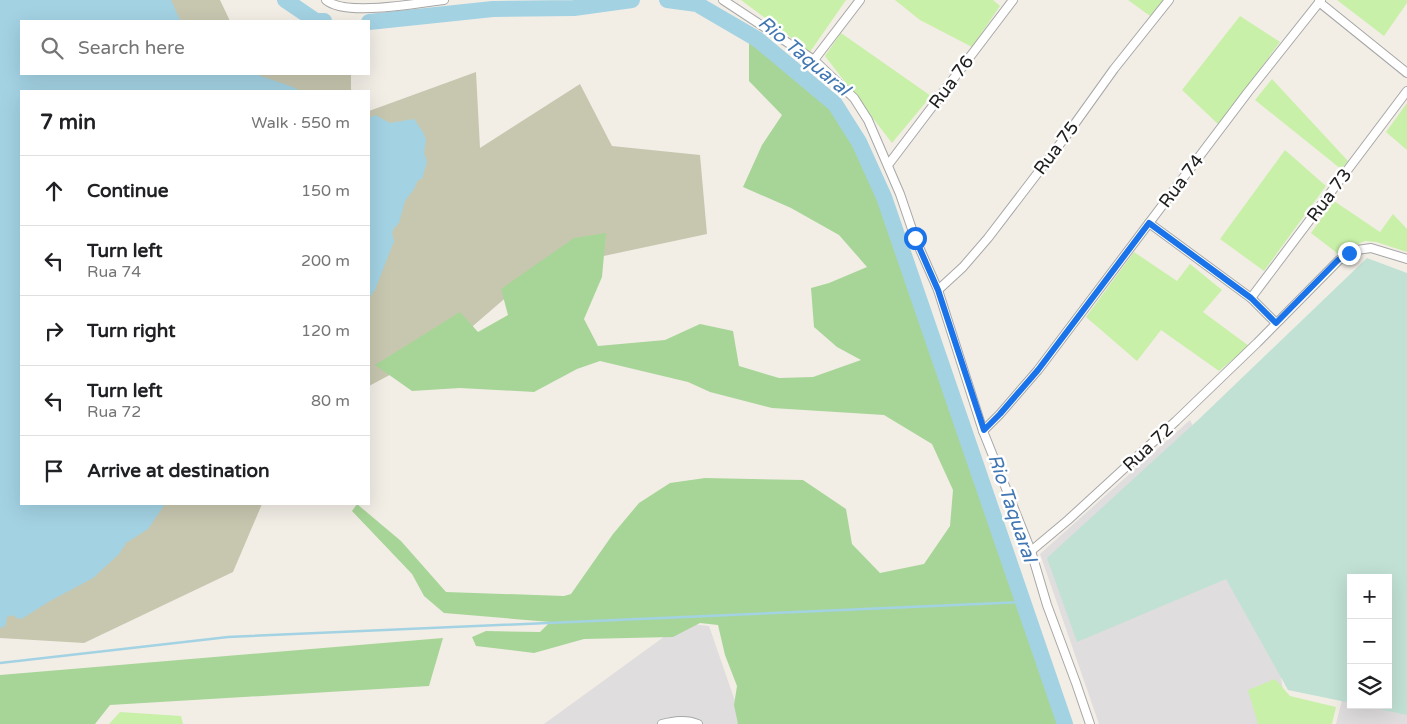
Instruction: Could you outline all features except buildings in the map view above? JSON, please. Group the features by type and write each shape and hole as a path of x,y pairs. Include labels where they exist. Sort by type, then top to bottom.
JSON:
{"street":[{"path":"326,0 337,6 365,8 444,0"},
{"path":"724,0 814,60 854,98 862,110 888,165 915,238 938,290 984,430 1031,551 1046,605 1090,724"},
{"path":"814,60 860,0"},
{"name":"Rua 76","path":"888,165 1013,0"},
{"name":"Rua 75","path":"938,290 963,267 988,238 1066,136 1114,69 1169,0"},
{"path":"1320,1 1407,73"},
{"name":"Rua 74","path":"984,430 1038,370 1320,1"},
{"name":"Rua 73","path":"1251,298 1407,91"},
{"path":"1149,223 1251,298 1276,323"},
{"name":"Rua 72","path":"1031,551 1128,466 1276,323 1338,260 1349,253 1371,248 1407,259"},
{"path":"662,724 691,721 698,724"}],"shaded area":[{"path":"0,0 220,0 230,20 20,20 20,75 351,75 351,90 20,90 20,505 262,505 233,572 84,643 0,638"},
{"path":"476,72 480,148 580,84 612,146 700,155 707,234 538,270 459,338 370,385 370,111"},
{"path":"1367,258 1407,273 1407,715 1379,709 1392,709 1392,574 1347,574 1347,702 1288,690 1226,579 1077,642 1047,558 1198,420"},
{"path":"1190,420 1265,571 1288,724 1099,724 1040,554"},
{"path":"683,623 709,626 743,724 544,724"},
{"path":"1342,700 1347,701 1347,709 1385,709 1407,714 1407,724 1336,724"}],"green space":[{"path":"741,0 846,0 810,52"},
{"path":"895,0 993,0 1000,6 972,47 920,20"},
{"path":"1128,0 1163,0 1150,16"},
{"path":"1337,0 1407,0 1407,3 1384,36"},
{"path":"1240,16 1280,42 1219,125 1182,90"},
{"path":"841,33 931,96 892,143 825,56"},
{"path":"749,43 781,65 831,108 859,144 1010,555 1034,627 1060,724 738,724 734,705 737,686 725,655 718,625 700,623 673,637 584,639 534,653 476,646 472,637 486,631 540,632 550,622 444,613 424,596 412,574 352,511 358,505 401,541 446,592 564,596 571,594 613,534 639,503 670,483 705,478 803,480 846,509 852,544 880,573 924,564 950,526 953,490 932,444 884,415 772,408 710,392 688,382 600,361 577,369 534,392 460,388 412,391 375,365 460,312 478,332 508,315 501,289 574,238 606,233 602,277 584,319 598,346 665,340 700,324 733,331 739,366 779,378 813,377 861,360 837,347 814,327 811,288 829,283 867,267 839,235 791,208 743,187 762,145 782,115 749,81"},
{"path":"1272,79 1348,161 1341,169 1255,100"},
{"path":"1407,103 1407,150 1386,132"},
{"path":"1285,150 1326,186 1264,271 1220,239"},
{"path":"1334,201 1380,232 1393,214 1407,229 1407,252 1376,242 1365,241 1337,253 1311,233"},
{"path":"1134,252 1177,281 1190,264 1222,290 1203,312 1249,346 1219,371 1161,330 1137,361 1086,317"},
{"path":"443,638 429,686 110,705 95,724 0,724 0,675"},
{"path":"1275,679 1290,696 1336,707 1332,724 1258,724 1248,690"},
{"path":"120,712 181,716 183,724 109,724"}],"water":[{"path":"0,0 171,0 181,20 20,20 20,75 258,75 298,90 20,90 20,505 164,505 148,529 126,543 119,554 93,578 23,618 19,619 12,615 7,617 6,624 3,628 0,627"},
{"path":"375,115 390,123 414,119 426,140 424,152 427,162 422,179 418,180 405,201 399,223 392,233 394,241 375,290 370,297 370,118"}],"waterway":[{"name":"Rio Taquaral","path":"285,0 315,20"},
{"name":"Rio Taquaral","path":"370,22 493,9 574,8 632,0"},
{"name":"Rio Taquaral","path":"667,0 697,4 757,39 835,104 859,142 884,197 1065,724"},
{"path":"0,663 228,637 1023,602"}],"route":[{"path":"915,238 938,290 984,430 1038,370 1149,223 1251,298 1276,323 1338,260 1349,253"}]}
